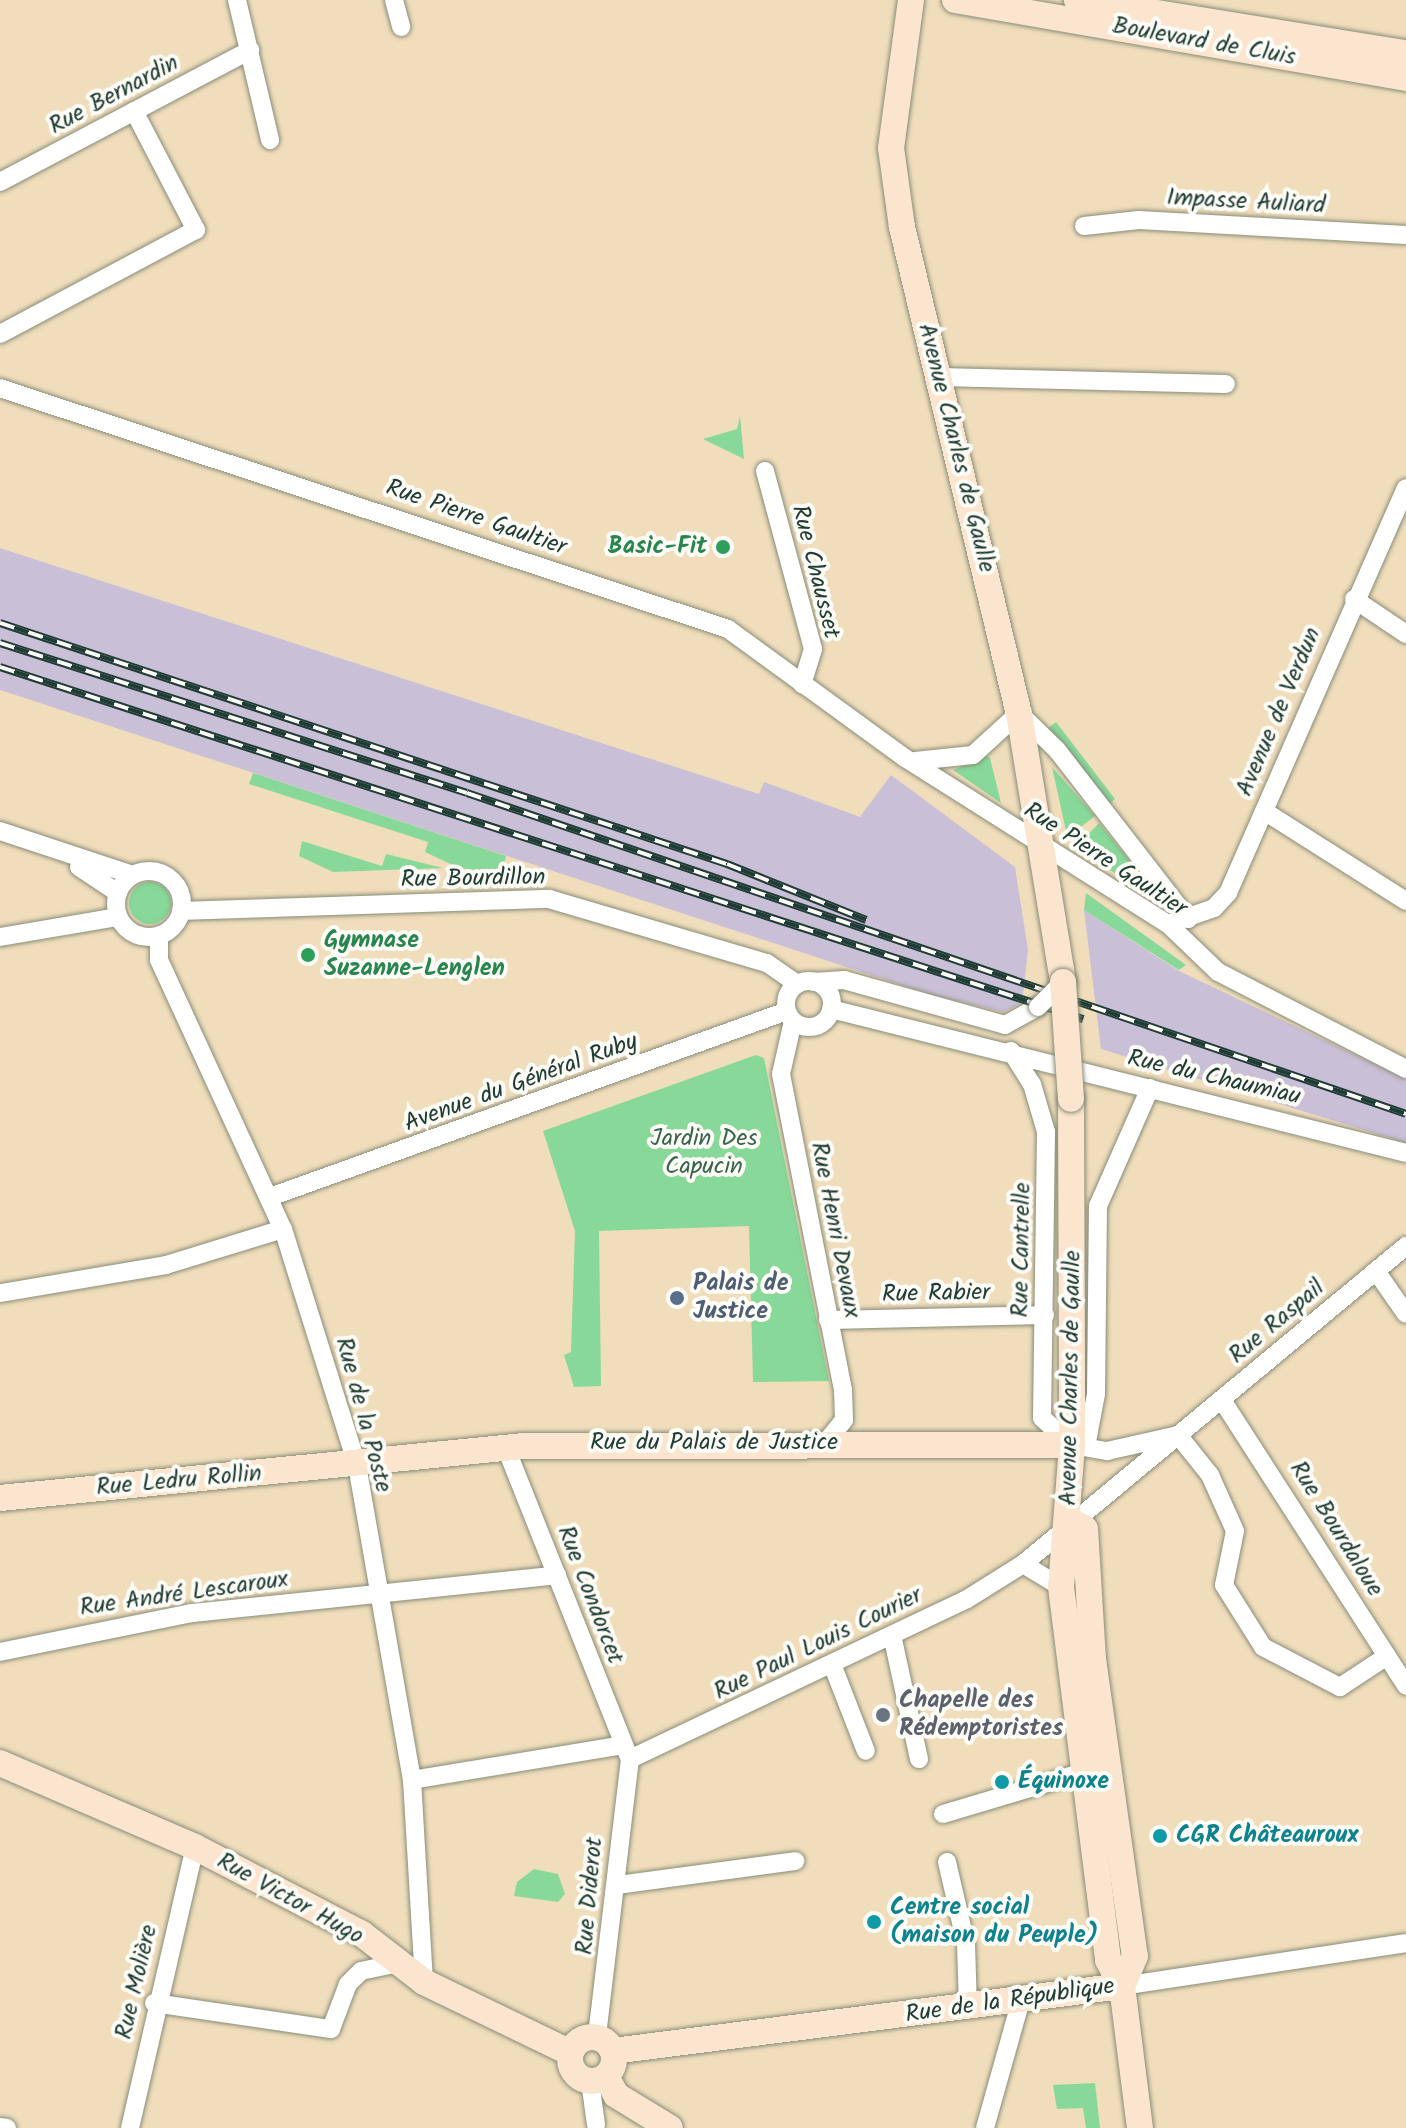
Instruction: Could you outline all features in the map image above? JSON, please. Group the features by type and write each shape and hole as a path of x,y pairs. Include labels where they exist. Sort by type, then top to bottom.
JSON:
{"main road":[{"name":"Avenue Charles de Gaulle","path":"911,0 891,148 902,227 1019,713 1054,894 1071,1099 1078,1524 1093,1659 1135,1956 1122,1986"},
{"name":"Boulevard de Cluis","path":"955,0 1406,78"},
{"name":"Boulevard de Cluis","path":"1077,0 1406,53"},
{"name":"Rue du Palais de Justice","path":"357,1465 506,1448 826,1442 1079,1446"},
{"name":"Rue Ledru Rollin","path":"0,1498 357,1465"},
{"name":"Avenue Charles de Gaulle","path":"1078,1524 1061,1587 1108,1960 1122,1986 1140,2128"},
{"name":"Rue Victor Hugo","path":"0,1763 195,1847 362,1934 395,1964 424,1982 571,2053 574,2071 607,2073"},
{"name":"Rue de la République","path":"607,2073 968,2007 1122,1986"},
{"path":"607,2073 670,2128"}],"street":[{"path":"237,0 270,140"},
{"path":"394,0 401,27"},
{"name":"Rue Bernardin","path":"0,182 250,50"},
{"path":"0,334 196,230 134,111"},
{"name":"Impasse Auliard","path":"1084,226 1139,220 1406,235"},
{"path":"939,377 1226,384"},
{"name":"Rue Pierre Gaultier","path":"0,388 711,622 905,758 1047,852 1168,924 1218,972 1406,1069"},
{"name":"Rue Chausset","path":"765,471 813,649 802,684"},
{"name":"Avenue de Verdun","path":"1168,924 1188,919 1228,893 1354,599 1406,488"},
{"path":"1354,599 1406,634"},
{"path":"905,758 960,760 1019,713"},
{"name":"Rue Pierre Gaultier","path":"1019,713 1057,750 1188,919"},
{"path":"1264,811 1406,901"},
{"path":"0,831 133,875 167,877 181,911 159,936 135,934 118,917 118,893 133,875"},
{"path":"0,841 83,869 118,893"},
{"name":"Rue Bourdillon","path":"181,911 549,899 767,963 806,983"},
{"path":"0,937 118,917"},
{"name":"Rue de la Poste","path":"159,936 159,960 283,1229 357,1465 412,1780 424,1982"},
{"path":"806,983 844,980 1005,1025 1024,1020 1063,982"},
{"path":"806,983 828,992 831,1009 1011,1051"},
{"name":"Rue Henri Devaux","path":"806,983 790,1016 781,1074 844,1420 826,1442"},
{"name":"Avenue du Général Ruby","path":"270,1197 790,1016 816,1026 831,1009"},
{"name":"Rue du Chaumiau","path":"1011,1051 1406,1153"},
{"name":"Rue Cantrelle","path":"1011,1051 1032,1084 1046,1132 1042,1418 1079,1446"},
{"path":"1079,1446 1096,1394 1098,1206 1150,1088"},
{"path":"1,1293 166,1265 283,1229"},
{"name":"Rue Raspail","path":"1078,1524 1178,1435 1406,1246"},
{"path":"1376,1271 1406,1314"},
{"name":"Rue Rabier","path":"828,1320 1045,1315"},
{"name":"Rue Bourdaloue","path":"1222,1400 1406,1686"},
{"path":"1178,1435 1210,1475 1235,1531 1224,1585 1263,1647 1340,1687 1387,1656"},
{"name":"Rue Raspail","path":"1079,1446 1124,1450 1178,1435"},
{"name":"Rue Condorcet","path":"506,1448 627,1752"},
{"name":"Rue Paul Louis Courier","path":"412,1780 627,1752 892,1635 1023,1564 1078,1524"},
{"path":"1023,1564 1061,1587"},
{"name":"Rue André Lescaroux","path":"0,1652 128,1622 557,1575"},
{"path":"892,1635 919,1759"},
{"path":"832,1664 866,1751"},
{"name":"Rue Diderot","path":"607,2073 627,1752"},
{"path":"943,1814 1084,1772"},
{"name":"Rue Molière","path":"130,2128 154,2003 195,1847"},
{"path":"618,1885 795,1861"},
{"path":"947,1862 966,1944 968,2007"},
{"name":"Rue de la République","path":"1122,1986 1406,1943"},
{"path":"154,2003 331,2029 348,1984 361,1971 395,1964"},
{"path":"985,2128 1021,2000"},
{"path":"595,2127 607,2073"},
{"path":"595,2127 607,2073"},
{"path":"0,2127 7,2128"}],"shaded area":[{"path":"0,548 759,794 764,782 860,817 891,775 1015,867 1028,950 1022,1003 1003,1012 932,995 0,690"},
{"path":"1084,910 1179,971 1406,1079 1406,1143 1101,1049"}],"green space":[{"path":"740,416 744,459 703,439 737,429"},
{"path":"1056,722 1115,799 1108,805 1048,728"},
{"path":"987,756 990,758 1001,803 953,770"},
{"path":"1052,767 1095,816 1073,833 1066,831"},
{"path":"253,773 506,856 502,873 459,868 425,852 428,842 249,784"},
{"path":"1099,823 1151,887 1138,890 1077,846"},
{"path":"302,841 382,866 386,854 443,868 333,872 299,856"},
{"path":"150,882 165,888 171,903 165,918 150,924 135,918 129,903 135,888"},
{"path":"1086,893 1186,965 1179,970 1084,910"},
{"name":"Jardin Des Capucin","path":"756,1055 764,1058 829,1381 753,1382 749,1226 599,1231 601,1386 574,1387 564,1355 571,1352 575,1231 543,1131"},
{"path":"534,1869 558,1874 565,1894 558,1902 514,1896 517,1882"},
{"path":"1095,2083 1100,2128 1086,2128 1083,2108 1057,2109 1053,2085"}],"railway":[{"path":"0,623 727,864 866,920"},
{"path":"0,643 467,793 1406,1114"},
{"path":"0,667 1083,1019"}],"place":[{"name":"Basic-Fit","path":"723,547"},
{"name":"Gymnase Suzanne-Lenglen","path":"308,955"},
{"name":"Palais de Justice","path":"677,1298"},
{"name":"Chapelle des Rédemptoristes","path":"883,1715"},
{"name":"Équinoxe","path":"1002,1782"},
{"name":"CGR Châteauroux","path":"1160,1836"},
{"name":"Centre social (maison du Peuple)","path":"874,1922"}]}
